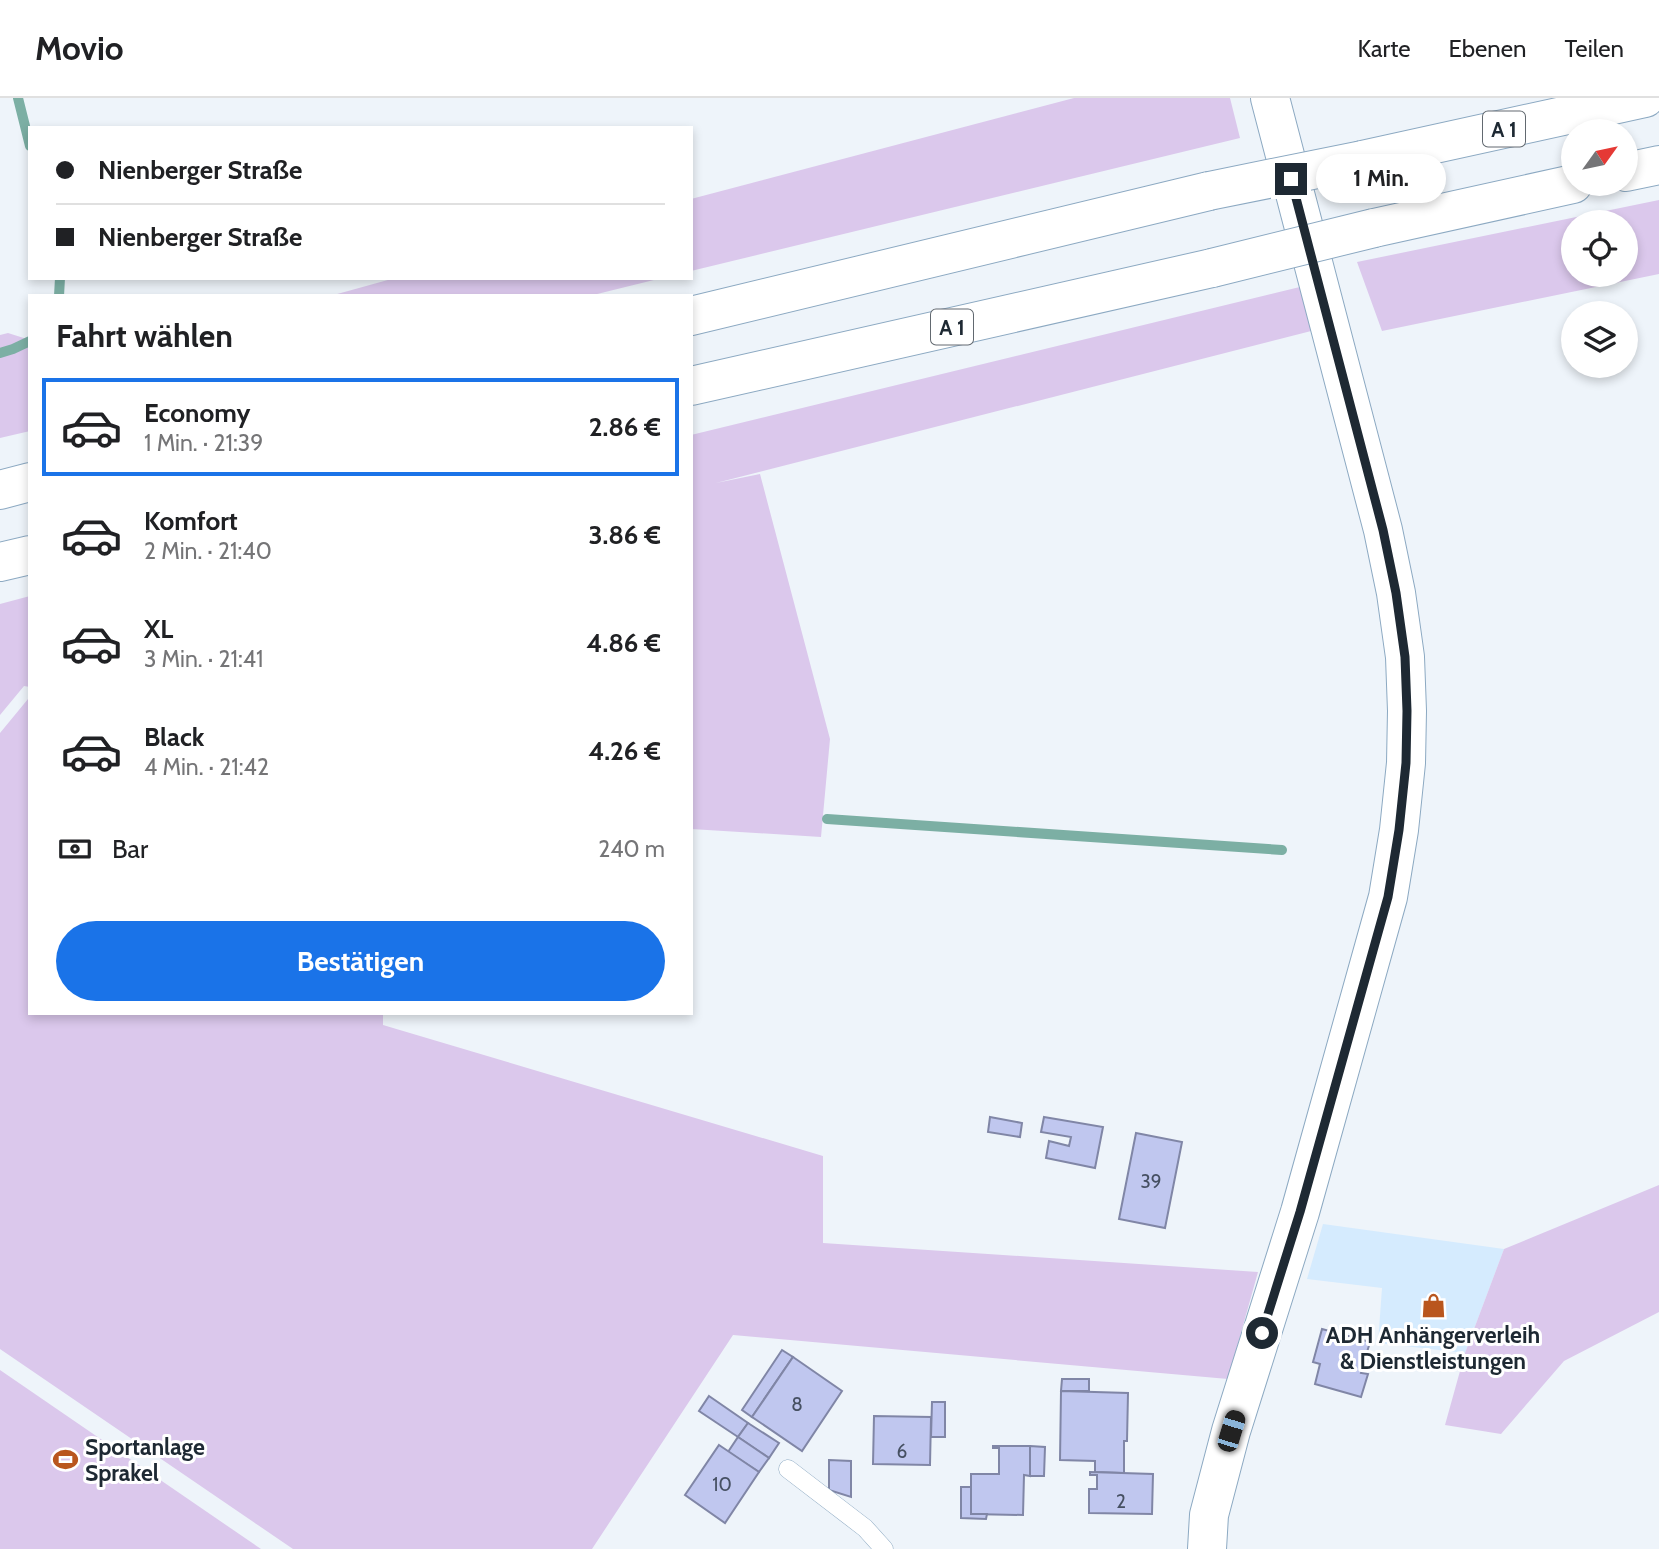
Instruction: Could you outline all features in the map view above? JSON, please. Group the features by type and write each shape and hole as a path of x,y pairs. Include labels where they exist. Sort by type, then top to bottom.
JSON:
{"main road":[{"path":"1207,1549 1209,1515 1231,1431 1300,1212 1388,897 1406,763 1405,657 1396,593 1383,530 1270,98"},
{"name":"A 1","path":"693,316 1209,191 1645,98"},
{"path":"1638,169 1659,165"},
{"name":"A 1","path":"693,386 1561,187"},
{"path":"0,489 28,482"},
{"path":"0,562 28,555"}],"lane":[{"path":"788,1469 865,1528 884,1549"}],"shaded area":[{"path":"1074,98 1230,98 1240,138 693,271 693,198"},
{"path":"1659,200 1659,274 1638,278 1638,210 1610,210"},
{"path":"1561,220 1561,287 1596,287 1382,331 1357,262"},
{"path":"388,280 654,280 597,294 337,294"},
{"path":"1308,285 1319,329 716,483 760,474 830,739 821,837 693,829 693,435"},
{"path":"8,333 28,339 28,431 0,438 0,335"},
{"path":"28,597 28,687 24,686 0,715 0,604"},
{"path":"28,699 28,1015 383,1015 383,1025 823,1156 823,1243 1258,1272 1228,1379 733,1335 592,1549 293,1549 0,1349 0,733"},
{"path":"1659,1185 1659,1312 1564,1361 1501,1434 1445,1425 1465,1353 1504,1249"},
{"path":"1323,1224 1504,1249 1465,1353 1378,1343 1382,1288 1307,1279"},
{"name":"Sportanlage Sprakel","path":"0,1370 261,1549 0,1549"}],"building":[{"path":"990,1117 1022,1123 1020,1137 988,1132"},
{"path":"1044,1117 1103,1127 1095,1168 1046,1158 1049,1141 1069,1146 1071,1137 1041,1132"},
{"path":"1136,1133 1182,1142 1165,1228 1119,1219"},
{"path":"1322,1329 1370,1342 1361,1373 1368,1374 1361,1397 1315,1384 1320,1364 1313,1362"},
{"path":"782,1350 793,1357 752,1417 742,1410"},
{"path":"793,1357 842,1391 802,1451 752,1417"},
{"path":"1062,1379 1089,1379 1089,1391 1061,1391"},
{"path":"1061,1391 1128,1393 1124,1473 1095,1472 1095,1461 1060,1460"},
{"path":"709,1396 748,1423 738,1437 699,1411"},
{"path":"932,1402 945,1402 945,1437 931,1437"},
{"path":"874,1416 931,1417 930,1465 873,1464"},
{"path":"748,1423 779,1443 769,1458 738,1437"},
{"path":"738,1437 769,1458 759,1472 728,1452"},
{"path":"719,1445 759,1472 725,1523 685,1495"},
{"path":"993,1446 1030,1446 1030,1476 1024,1475 1023,1515 971,1514 971,1474 999,1474 999,1448"},
{"path":"1030,1446 1045,1447 1044,1476 1030,1476"},
{"path":"829,1460 851,1461 851,1497 829,1490"},
{"path":"1090,1472 1153,1474 1152,1514 1089,1513 1089,1489 1097,1489 1097,1475 1090,1475"},
{"path":"961,1487 971,1487 971,1514 987,1514 986,1519 961,1518"}],"waterway":[{"path":"18,98 28,138"},
{"path":"59,294 60,280"},
{"path":"0,353 28,342"},
{"path":"827,819 1282,850"}],"place":[{"name":"ADH Anhängerverleih & Dienstleistungen","path":"1433,1305"},
{"name":"Sportanlage Sprakel","path":"65,1460"}],"route":[{"path":"1262,1333 1300,1212 1388,897 1406,763 1405,657 1396,593 1383,530 1291,179"}]}
